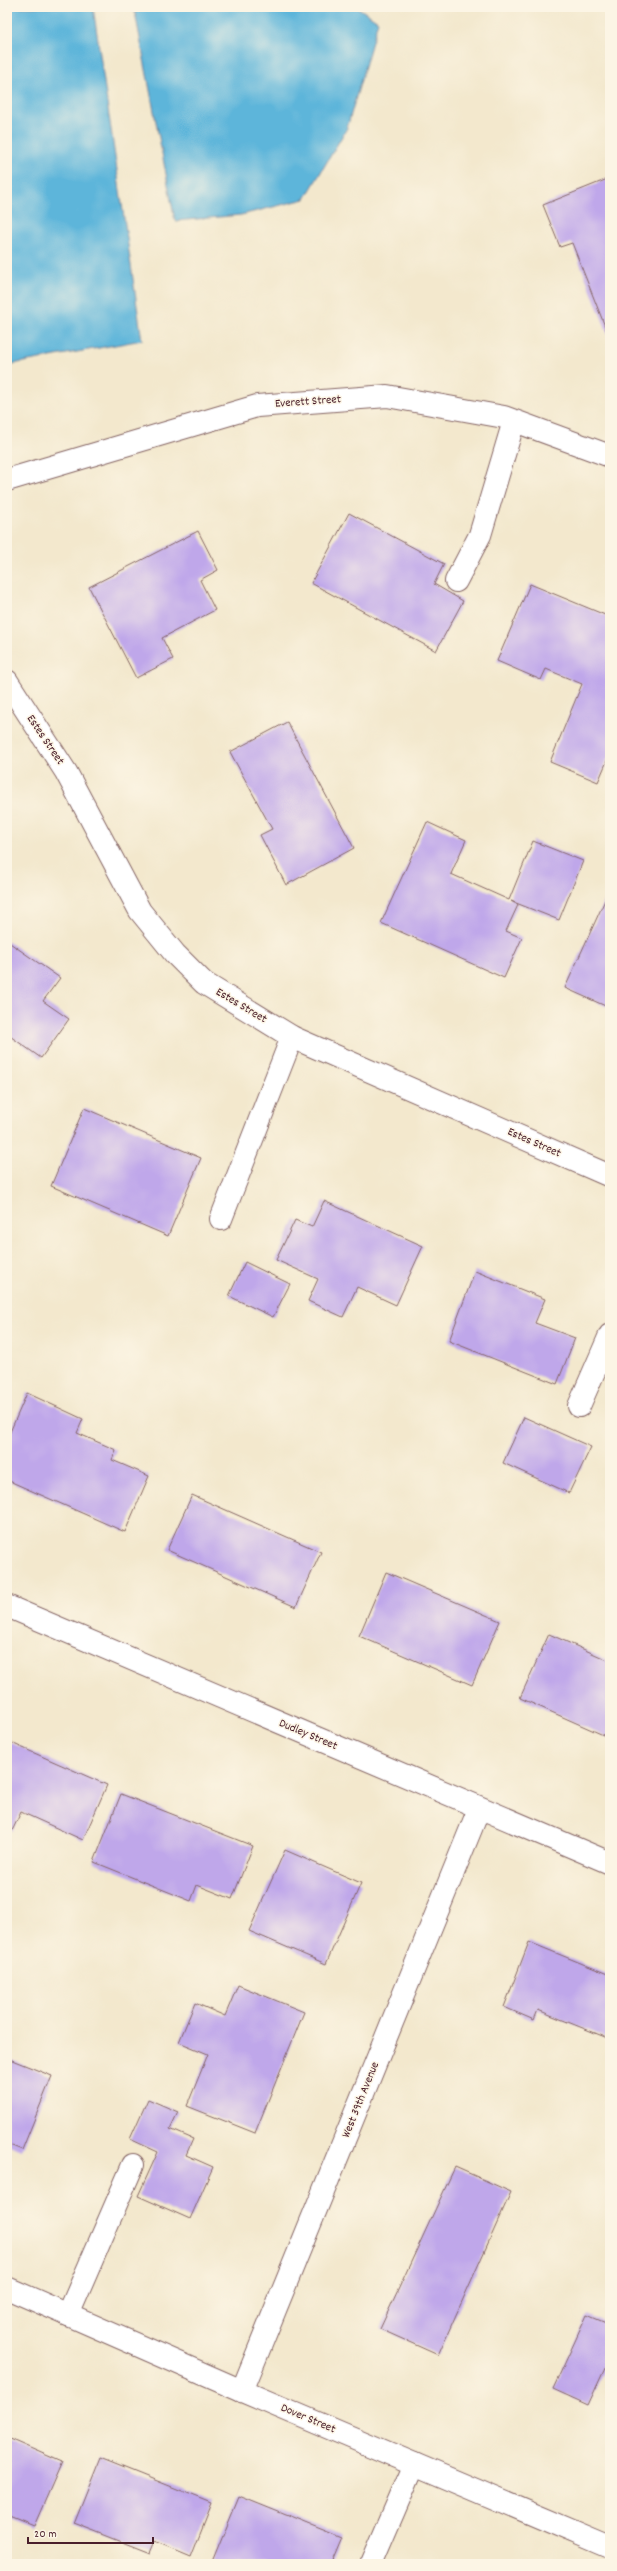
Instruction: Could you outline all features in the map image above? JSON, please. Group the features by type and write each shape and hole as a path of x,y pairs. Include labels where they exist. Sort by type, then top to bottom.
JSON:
{"street":[{"name":"Everett Street","path":"7,480 257,406 387,396 514,421 610,456"},
{"path":"456,581 480,535 514,421"},
{"name":"Estes Street","path":"7,681 66,772 140,911 175,954 204,984 292,1037 610,1176"},
{"path":"221,1220 292,1037"},
{"path":"579,1406 610,1335"},
{"name":"Dudley Street","path":"7,1606 479,1809 610,1863"},
{"name":"West 39th Avenue","path":"242,2391 479,1809"},
{"path":"68,2315 133,2165"},
{"name":"Dover Street","path":"7,2288 242,2391 610,2547"},
{"path":"372,2564 414,2464"}],"water":[{"path":"7,7 93,7 142,340 7,365"},
{"path":"134,7 357,7 378,21 347,128 305,199 241,215 175,221"}],"building":[{"path":"610,178 610,339 572,243 560,247 543,205"},
{"path":"349,513 444,564 434,584 463,601 436,651 311,583"},
{"path":"198,531 218,570 200,580 215,610 162,638 173,659 136,678 89,587"},
{"path":"530,584 610,617 610,754 598,782 550,762 582,684 546,669 541,680 497,661"},
{"path":"287,722 354,848 286,885 260,835 272,829 230,752"},
{"path":"427,822 466,840 451,874 509,900 533,841 583,861 559,920 511,901 518,905 506,931 522,938 504,978 381,923"},
{"path":"605,900 610,903 610,1008 565,988"},
{"path":"7,941 60,978 43,1001 69,1019 41,1058 7,1034"},
{"path":"84,1108 201,1158 168,1236 51,1186"},
{"path":"324,1201 423,1246 396,1305 357,1287 343,1317 308,1301 318,1279 276,1260 295,1220 312,1227"},
{"path":"245,1262 290,1284 273,1317 229,1296"},
{"path":"475,1271 545,1299 535,1323 575,1338 557,1384 449,1341"},
{"path":"27,1393 83,1419 77,1433 116,1450 112,1460 149,1476 125,1532 7,1480 7,1439"},
{"path":"524,1417 591,1447 569,1493 503,1463"},
{"path":"192,1495 321,1552 296,1607 167,1550"},
{"path":"386,1572 500,1621 472,1685 359,1636"},
{"path":"549,1634 610,1661 610,1738 520,1698"},
{"path":"7,1741 107,1785 83,1840 21,1812 12,1831 7,1828"},
{"path":"121,1794 253,1846 232,1899 197,1885 191,1901 94,1862"},
{"path":"285,1850 361,1883 326,1964 249,1931"},
{"path":"529,1942 610,1975 610,2039 538,2010 534,2020 504,2007"},
{"path":"238,1985 304,2012 255,2133 187,2106 208,2054 179,2042 195,2003 225,2016"},
{"path":"7,2058 52,2076 22,2150 7,2144"},
{"path":"148,2099 178,2112 170,2129 193,2139 186,2155 213,2167 190,2219 138,2196 158,2152 130,2139"},
{"path":"455,2167 511,2192 438,2355 380,2329"},
{"path":"610,2314 610,2366 607,2364 588,2405 553,2389 587,2315 606,2323"},
{"path":"7,2438 62,2462 34,2526 9,2516 7,2521"},
{"path":"100,2458 212,2503 191,2556 155,2541 150,2553 74,2523"},
{"path":"239,2496 343,2538 332,2564 211,2564"}]}
